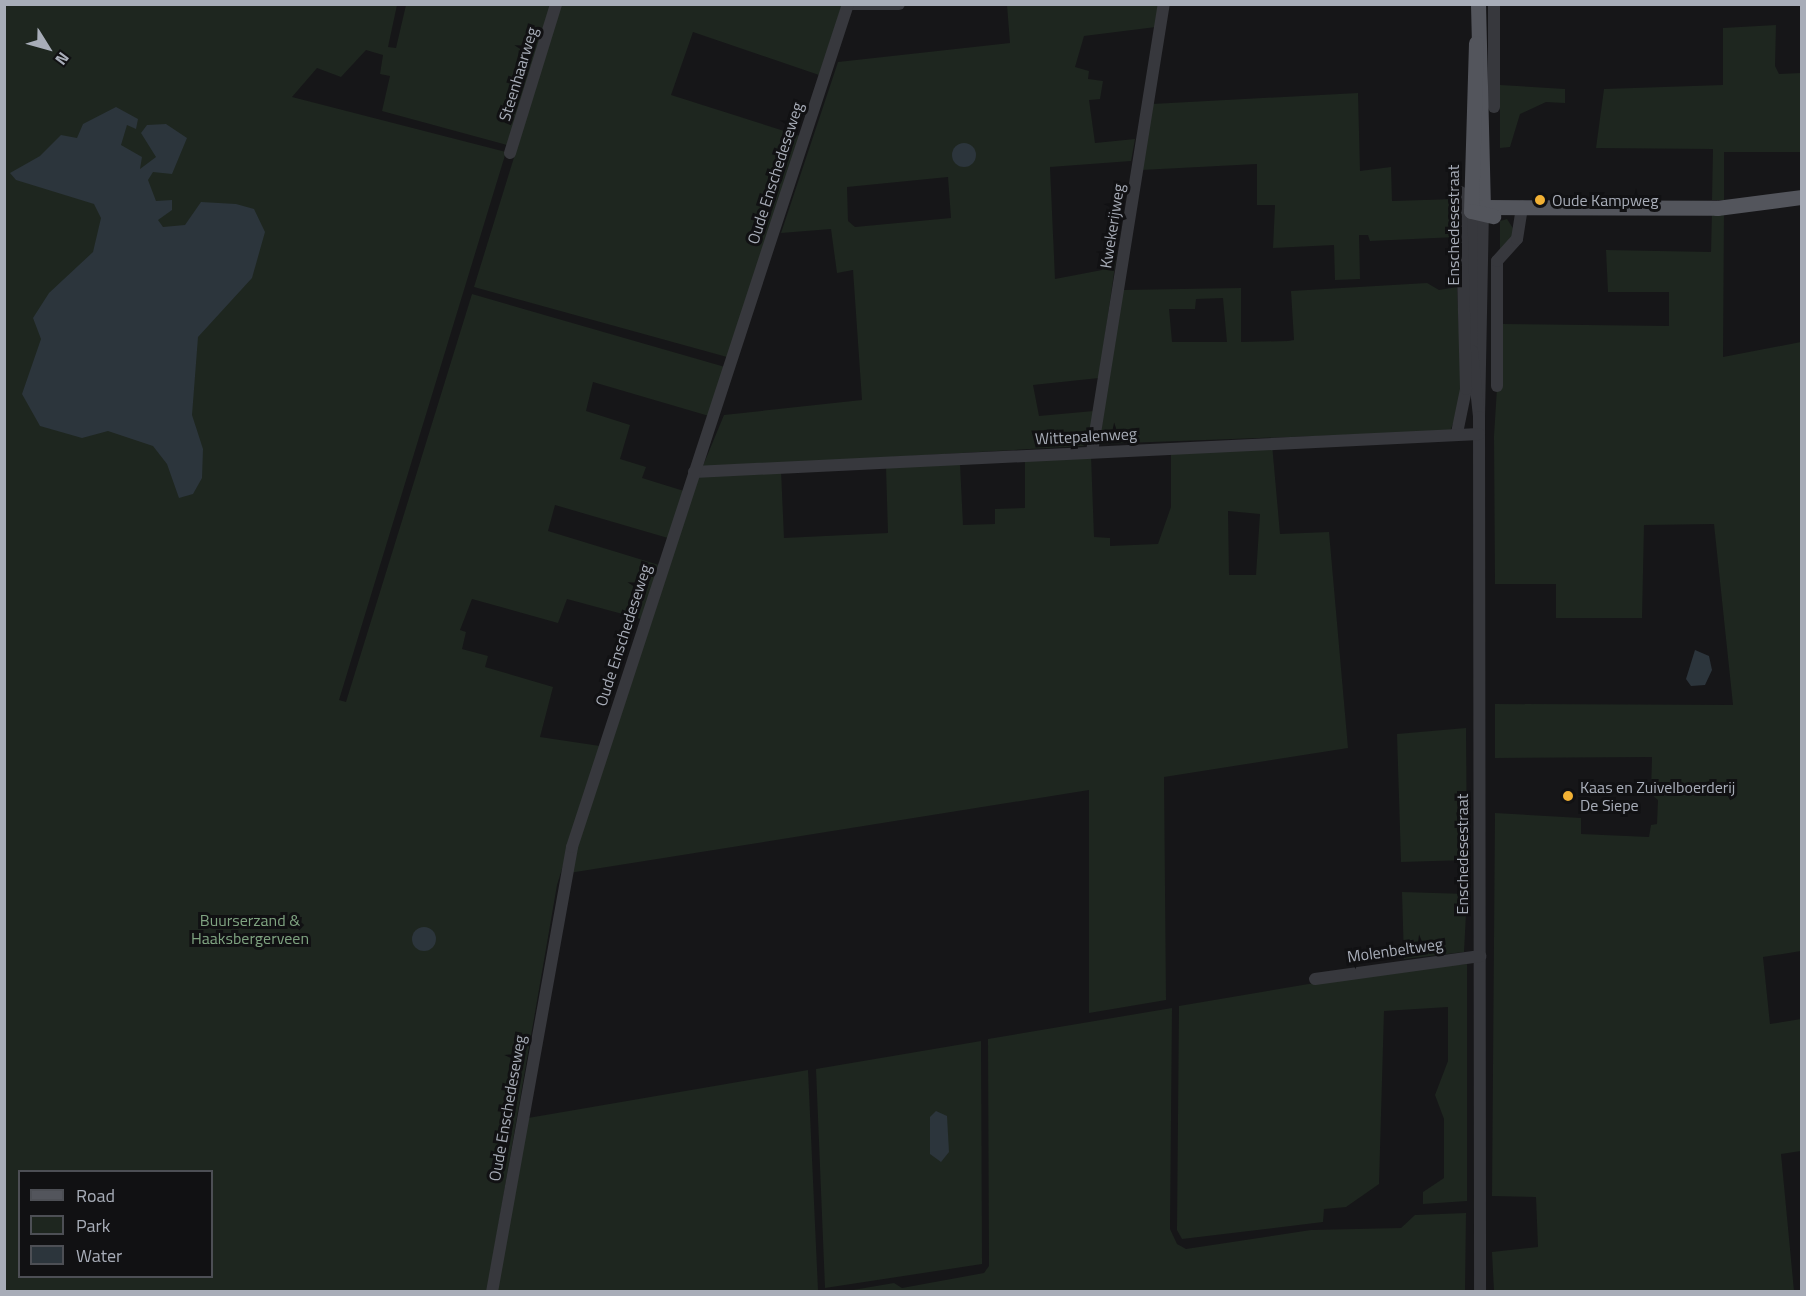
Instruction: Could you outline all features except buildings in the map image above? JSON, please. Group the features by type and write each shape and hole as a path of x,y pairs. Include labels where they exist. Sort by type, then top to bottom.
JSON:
{"main road":[{"name":"Enschedesestraat","path":"1478,4 1479,34 1472,64 1479,211"},
{"path":"1479,211 1731,205 1802,196"}],"street":[{"name":"Steenhaarweg","path":"510,153 556,4"},
{"path":"850,4 899,4"},
{"name":"Oude Enschedeseweg","path":"492,1292 561,890 694,472 850,4"},
{"name":"Kwekerijweg","path":"1092,452 1164,4"},
{"path":"1494,4 1494,107"},
{"name":"Enschedesestraat","path":"1457,433 1466,389 1461,192"},
{"path":"1497,386 1497,261 1517,239 1521,210"},
{"name":"Enschedesestraat","path":"1479,211 1472,351 1479,417 1480,1292"},
{"name":"Wittepalenweg","path":"694,472 1457,433 1479,434"},
{"name":"Molenbeltweg","path":"1315,979 1480,956"}],"green space":[{"name":"Buurserzand & Haaksbergerveen","path":"4,5 397,5 388,47 396,48 406,5 551,5 507,145 382,111 390,76 380,74 383,55 366,50 341,77 317,68 292,97 506,152 339,700 346,702 472,294 725,367 709,416 593,382 586,411 630,425 620,459 646,467 642,478 684,491 668,538 555,505 548,531 659,565 641,619 567,599 558,623 472,599 460,630 466,632 462,649 488,656 485,667 553,687 540,737 600,746 557,885 487,1291 5,1291"},
{"path":"561,5 842,5 819,75 693,32 671,95 800,136 727,357 474,287"},
{"path":"1007,5 1159,5 1156,27 1084,36 1075,67 1089,71 1088,79 1103,81 1100,99 1089,100 1095,143 1135,139 1131,161 1050,167 1055,279 1102,270 1108,255 1117,252 1099,378 1033,385 1039,416 1094,411 1089,441 1083,446 702,468 724,415 862,400 853,270 837,273 831,229 781,233 838,62 1010,43","holes":["948,177 951,218 855,227 848,221 847,187"]},
{"path":"1776,25 1775,66 1779,74 1801,73 1801,152 1724,152 1724,200 1712,200 1713,149 1596,148 1604,89 1723,85 1723,28"},
{"path":"1500,85 1565,89 1565,103 1546,102 1520,114 1510,147 1500,148"},
{"path":"1358,93 1360,171 1391,167 1392,201 1457,199 1456,237 1370,241 1368,235 1359,235 1360,279 1335,280 1334,245 1273,248 1275,205 1257,205 1257,164 1141,170 1152,104"},
{"path":"1712,211 1724,211 1723,357 1801,342 1801,951 1763,957 1770,1024 1801,1019 1801,1151 1781,1154 1794,1291 1494,1291 1492,1252 1538,1247 1536,1197 1492,1196 1495,813 1581,818 1581,834 1649,837 1651,825 1657,824 1658,800 1651,794 1652,757 1495,758 1495,704 1733,705 1714,524 1644,525 1642,618 1556,618 1556,584 1495,584 1494,436 1501,324 1669,326 1669,292 1608,292 1606,250 1711,252"},
{"path":"1507,219 1516,233 1500,255 1500,221"},
{"path":"1427,283 1439,290 1457,287 1461,375 1459,409 1450,431 1099,444 1122,290 1241,288 1241,342 1294,340 1291,291","holes":["1223,298 1227,342 1172,342 1169,309 1195,309 1196,299"]},
{"path":"1272,444 1280,534 1329,532 1348,748 1164,777 1166,1000 1089,1013 1089,790 569,873 699,476 781,470 784,538 888,533 886,467 960,464 963,525 995,524 995,509 1025,508 1025,458 1091,455 1094,537 1110,538 1110,546 1158,544 1171,507 1171,450","holes":["1228,511 1260,514 1256,575 1229,575"]},
{"path":"1466,728 1467,860 1401,862 1397,734"},
{"path":"1402,892 1467,894 1464,952 1404,959"},
{"path":"1467,964 1467,1201 1423,1204 1423,1192 1444,1178 1444,1119 1435,1095 1448,1061 1448,1007 1384,1011 1379,1184 1346,1207 1324,1209 1323,1222 1182,1239 1177,1230 1179,1006 1392,970"},
{"path":"1172,1008 1170,1229 1177,1244 1186,1249 1311,1230 1401,1228 1415,1215 1466,1213 1465,1291 847,1291 894,1283 902,1288 984,1273 989,1266 988,1039"},
{"path":"981,1041 982,1264 825,1288 816,1069"},
{"path":"808,1070 818,1290 497,1292 528,1118"}],"water":[{"path":"116,107 138,119 136,129 127,125 121,145 142,157 140,169 156,157 141,133 147,125 166,124 187,138 172,174 153,172 148,180 156,201 172,200 172,210 158,220 163,227 185,225 201,202 236,204 254,209 265,232 252,278 198,337 192,415 203,449 202,478 193,494 179,498 167,464 153,446 108,431 82,438 40,426 22,394 41,339 33,318 49,293 93,252 101,218 94,204 16,180 10,173 40,156 61,135 77,138 83,124"},
{"path":"964,143 969,144 975,150 975,160 969,166 964,167 959,166 953,160 952,155 953,150 959,144"},
{"path":"1695,650 1709,656 1712,670 1705,685 1691,686 1686,679"},
{"path":"424,927 433,930 436,939 433,948 424,951 415,948 412,939 415,930"},
{"path":"936,1111 947,1116 949,1152 941,1162 930,1154 930,1117"}],"place":[{"name":"Oude Kampweg","path":"1540,200"},
{"name":"Kaas en Zuivelboerderij De Siepe","path":"1568,796"}]}
